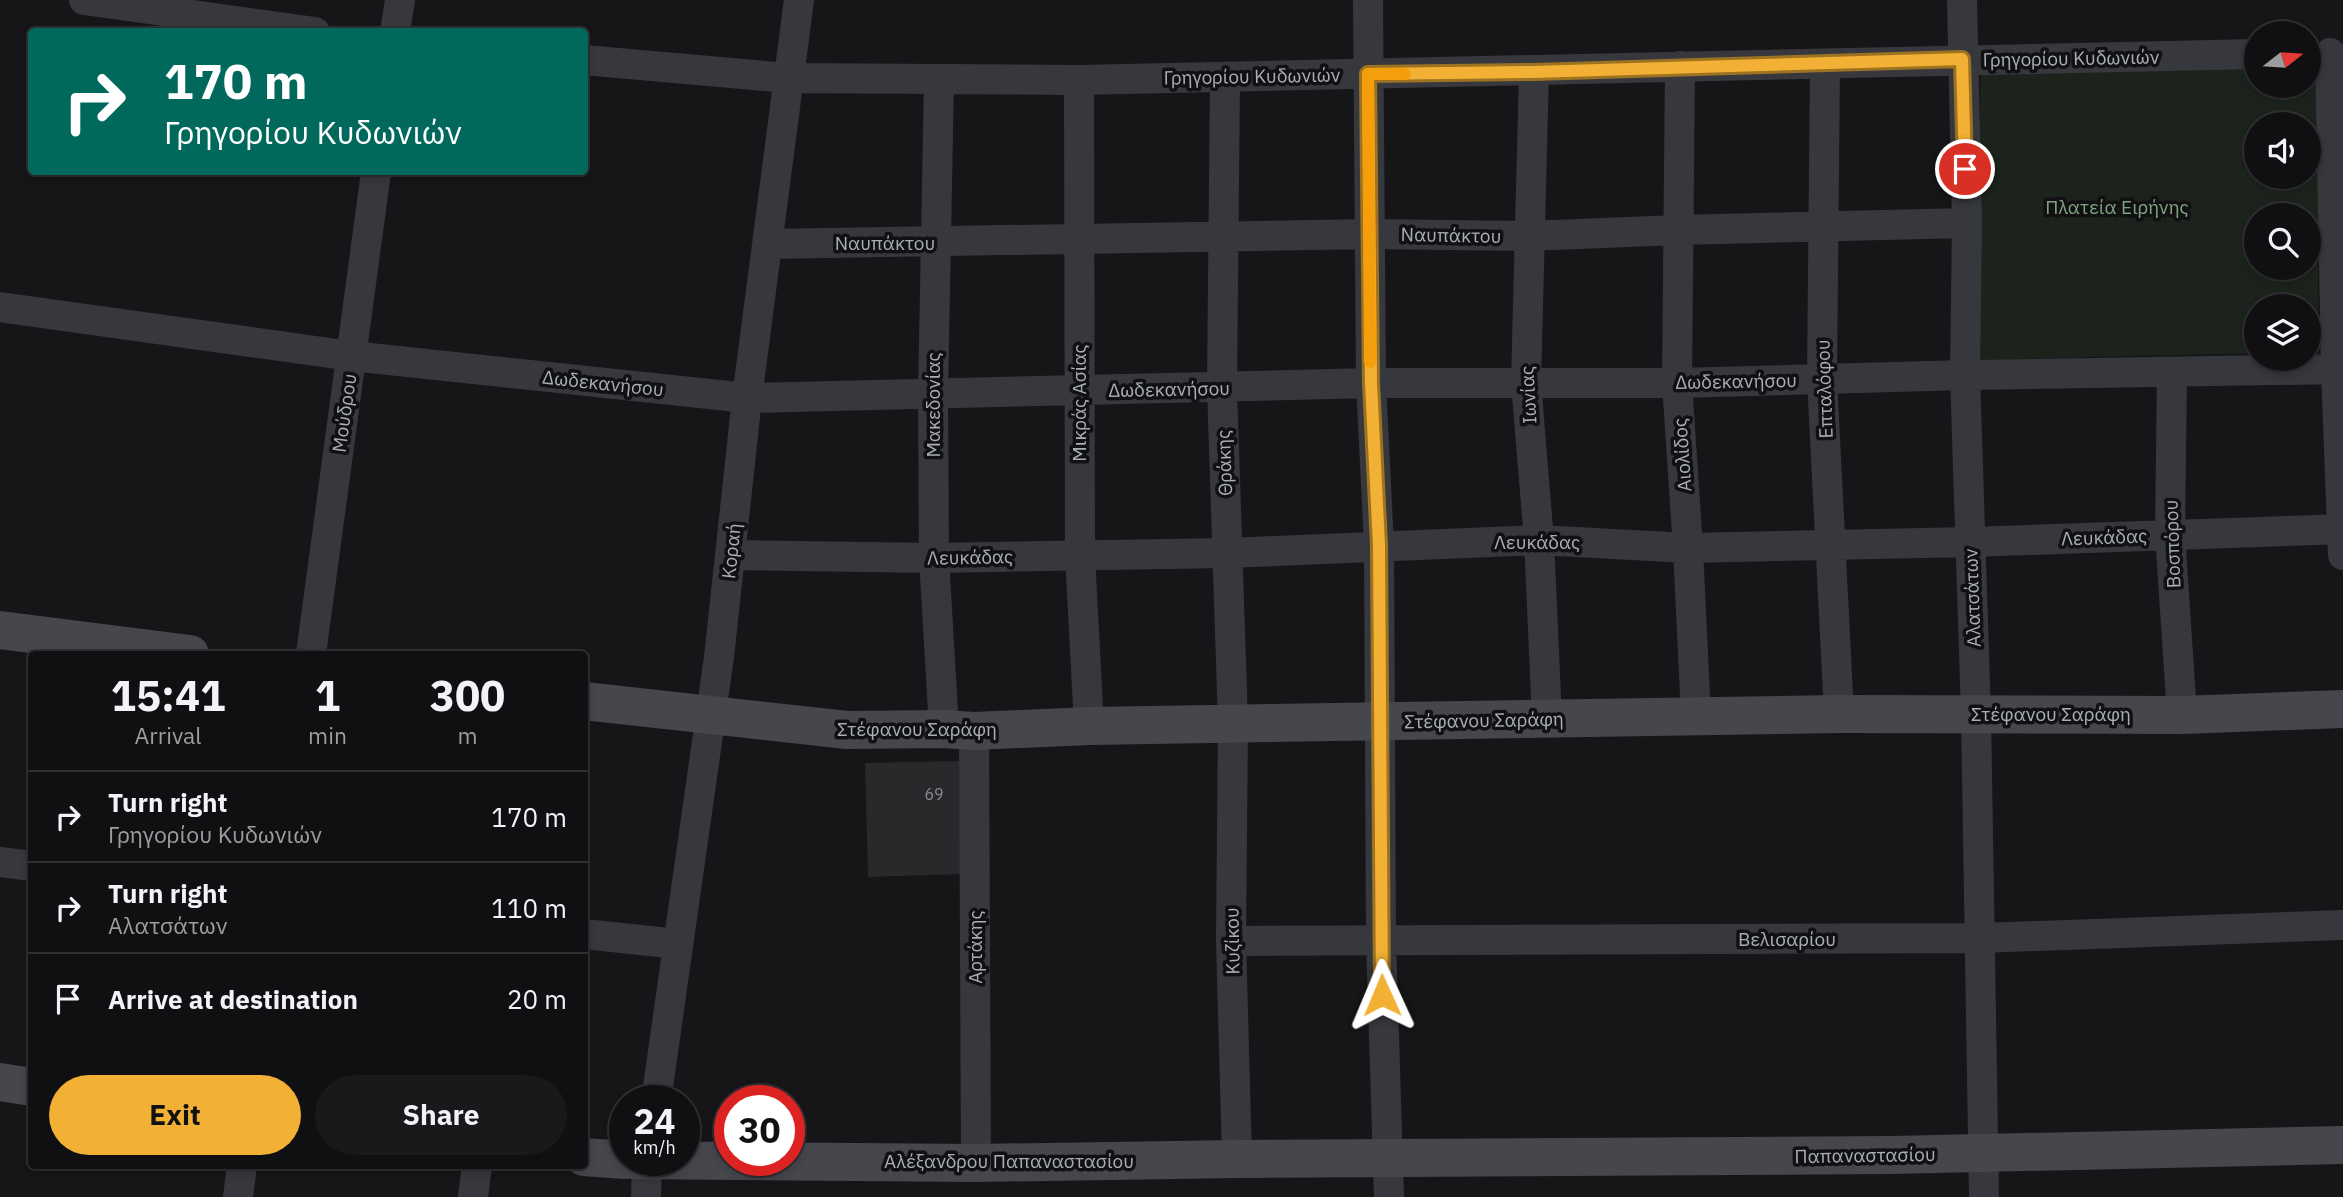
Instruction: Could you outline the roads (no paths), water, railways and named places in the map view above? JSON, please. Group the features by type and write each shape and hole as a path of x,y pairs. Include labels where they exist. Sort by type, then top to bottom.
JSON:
{"street":[{"path":"84,0 286,28"},
{"path":"396,28 400,0"},
{"name":"Κοραή","path":"658,1085 711,715 747,398 799,0"},
{"path":"1368,0 1371,383 1379,545 1381,940 1389,1197"},
{"name":"Αλατσάτων","path":"1962,0 1967,223 1965,375 1976,714 1984,1197"},
{"path":"2327,53 2340,369 2343,538"},
{"name":"Γρηγορίου Κυδωνιών","path":"588,60 788,78 1079,80 2244,54"},
{"name":"Επταλόφου","path":"1825,64 1822,379 1839,714"},
{"name":"Αιολίδος","path":"1680,66 1676,383 1688,548 1696,718"},
{"name":"Ιωνίας","path":"1534,72 1526,383 1539,540 1547,719"},
{"name":"Θράκης","path":"1225,77 1222,388 1233,723"},
{"name":"Μακεδονίας","path":"939,80 933,395 934,558 959,730"},
{"name":"Μικράς Ασίας","path":"1079,80 1080,555 1089,726"},
{"name":"Μούδρου","path":"311,651 376,175"},
{"name":"Ναυπάκτου","path":"768,244 1370,234 1528,236 1967,223"},
{"name":"Δωδεκανήσου","path":"0,307 351,356 747,398 1371,383 1676,383 2340,369"},
{"name":"Βοσπόρου","path":"2172,373 2170,534 2182,715"},
{"name":"Λευκάδας","path":"731,555 934,558 1227,553 1539,540 1688,548 1970,542 2170,534 2343,538"},
{"path":"0,630 166,651"},
{"name":"Στέφανου Σαράφη","path":"588,701 847,730 1839,714 2182,715 2343,709"},
{"name":"Κυζίκου","path":"1233,723 1231,941 1237,1159"},
{"name":"Αρτάκης","path":"959,730 976,1163"},
{"path":"0,862 28,866"},
{"name":"Βελισαρίου","path":"1231,941 1980,938 2343,925"},
{"path":"588,934 678,944"},
{"path":"0,1083 28,1086"},
{"name":"Παπαναστασίου","path":"1386,1158 1983,1153 2343,1145"},
{"name":"Αλέξανδρου Παπαναστασίου","path":"588,1158 609,1162"},
{"name":"Αλέξανδρου Παπαναστασίου","path":"700,1167 1386,1158"},
{"path":"238,1197 242,1169"},
{"path":"473,1197 477,1169"}],"park label":[{"name":"Πλατεία Ειρήνης","path":"2117,207"}]}
